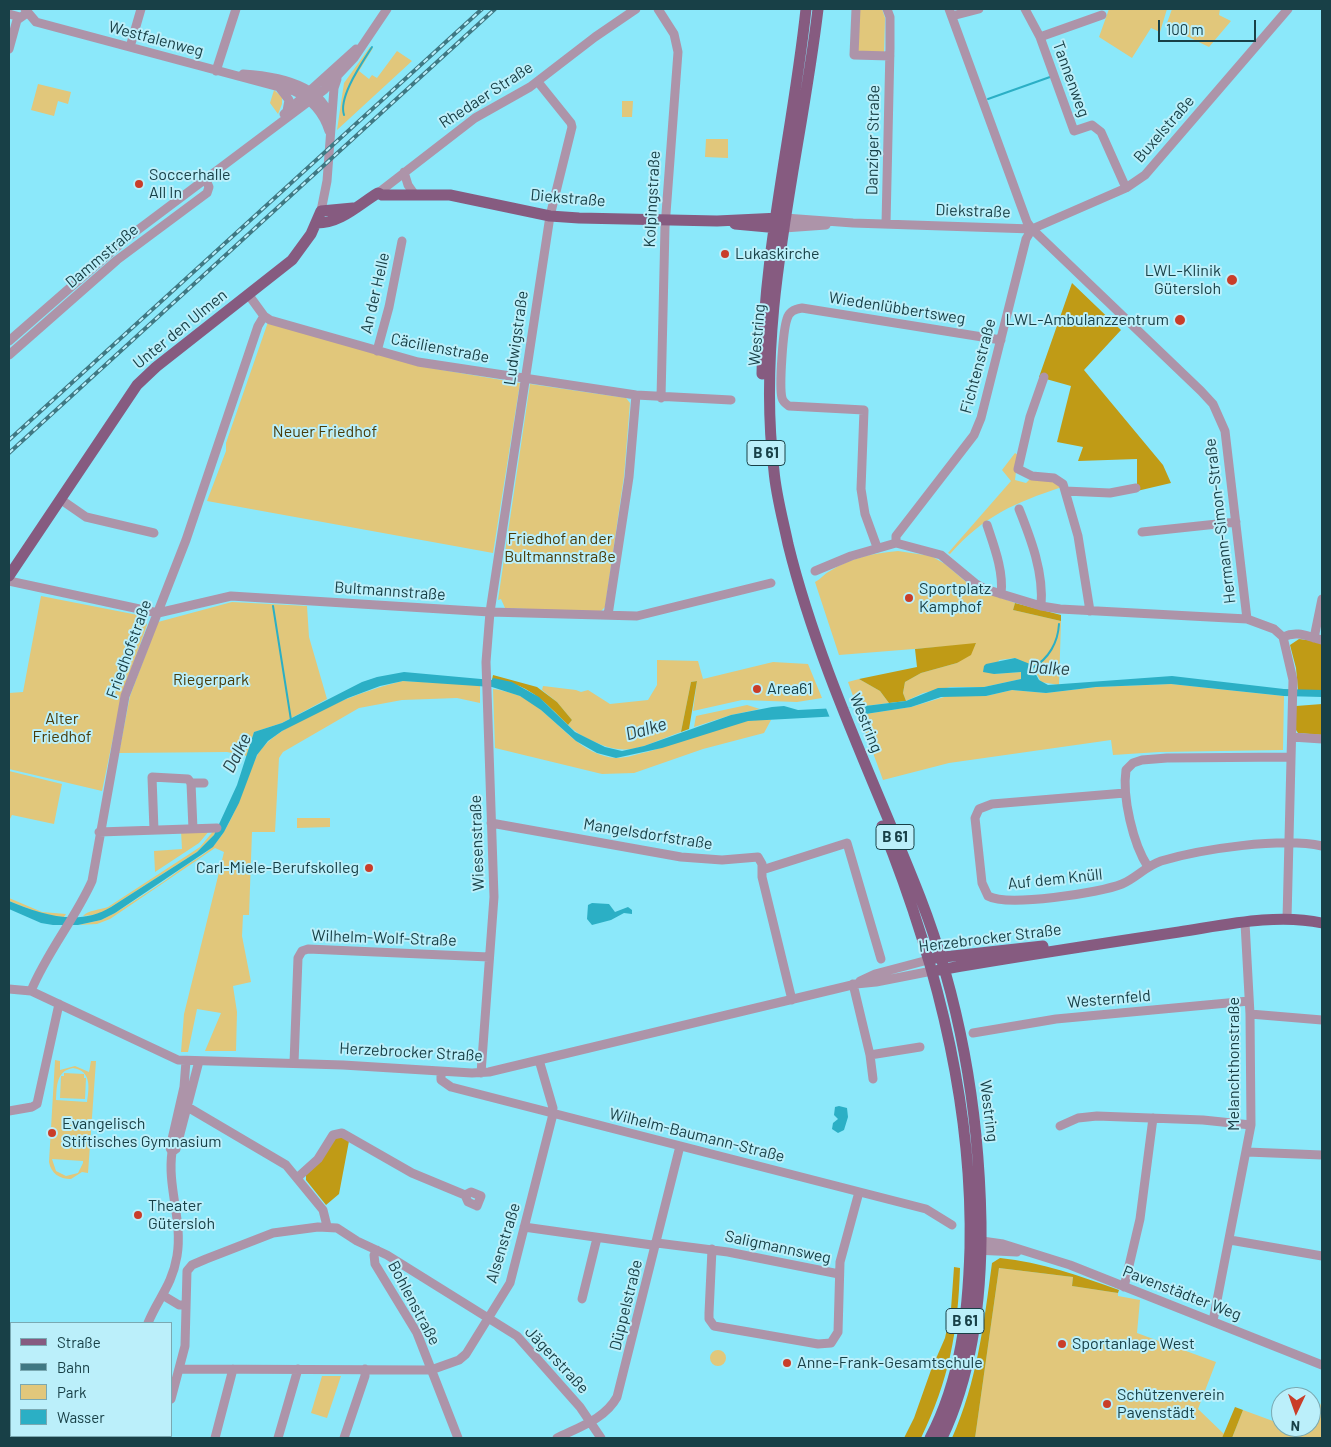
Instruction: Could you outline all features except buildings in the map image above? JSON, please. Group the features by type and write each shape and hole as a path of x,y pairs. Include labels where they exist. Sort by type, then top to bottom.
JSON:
{"main road":[{"name":"Westring","path":"779,223 806,9"},
{"name":"Westring","path":"818,9 779,223 763,325 764,429 768,475 790,578 806,629 921,900 941,957 964,1052 973,1106 980,1184 976,1245 956,1374 941,1416 930,1438"},
{"name":"Diekstraße","path":"378,192 382,195 450,194 550,216 779,223"},
{"name":"Rhedaer Straße","path":"319,217 333,222 344,217 353,208 378,192"},
{"name":"Unter den Ulmen","path":"9,576 137,385 156,367 300,252 319,217"},
{"name":"Westring","path":"840,712 885,832 930,965 949,1036 961,1108 979,1290 970,1347 959,1393 942,1438"},
{"name":"Herzebrocker Straße","path":"930,965 944,969 1102,942 1244,923 1287,919 1322,923"},
{"name":"Herzebrocker Straße","path":"930,965 941,957 1102,942"}],"street":[{"path":"130,47 141,9"},
{"path":"220,71 236,9"},
{"path":"310,96 338,76 354,58 387,9"},
{"name":"Rhedaer Straße","path":"378,192 475,118 512,100 538,82 595,36 636,9"},
{"name":"Kolpingstraße","path":"658,9 674,34 678,52 669,156 661,398"},
{"path":"856,9 854,55 890,56"},
{"name":"Danziger Straße","path":"886,224 890,56 890,17 887,9"},
{"path":"979,9 951,12 1027,222 1032,229"},
{"name":"Tannenweg","path":"1025,9 1040,38 1074,131 1092,125 1101,132 1126,188"},
{"name":"Buxelstraße","path":"1032,229 1126,188 1145,175 1288,9"},
{"path":"9,48 24,13"},
{"name":"Westfalenweg","path":"9,14 24,13 36,22 310,96"},
{"name":"Tannenweg","path":"1040,38 1102,15"},
{"path":"310,96 364,43"},
{"name":"Westfalenweg","path":"220,71 255,74 299,85 310,96"},
{"name":"Unter den Ulmen","path":"319,217 327,181 330,126 334,88 338,76"},
{"name":"Ludwigstraße","path":"490,612 550,216 572,127 571,123 538,82"},
{"path":"278,87 289,100 287,111"},
{"path":"310,96 330,126"},
{"name":"Dammstraße","path":"262,136 287,111 310,96"},
{"name":"Dammstraße","path":"9,341 127,238 206,180 310,96"},
{"path":"404,172 408,185 415,194"},
{"name":"Dammstraße","path":"9,355 117,260 207,193 209,187 206,180"},
{"name":"Diekstraße","path":"779,223 853,223 1032,229"},
{"name":"Fichtenstraße","path":"896,543 896,536 974,434 981,418 1026,239 1032,229"},
{"name":"Hermann-Simon-Straße","path":"1032,229 1213,404 1225,430 1247,619"},
{"name":"An der Helle","path":"377,351 389,307 402,241"},
{"path":"248,294 264,316"},
{"name":"Wiedenlübbertsweg","path":"877,547 865,514 862,489 864,410 789,406 782,399 786,324 790,312 802,308 1001,340"},
{"name":"Cäcilienstraße","path":"264,316 270,320 418,362 636,395 661,398 731,400"},
{"name":"Friedhofstraße","path":"31,990 44,963 74,915 92,881 125,696 186,540 258,326 264,316"},
{"path":"1044,377 1030,417 1018,469 1032,476 1058,479 1065,491 1078,536 1090,611"},
{"path":"608,615 629,477 636,395"},
{"path":"1065,491 1110,493 1136,488"},
{"path":"60,499 86,517 154,533"},
{"path":"1019,509 1033,543 1041,590 1041,606"},
{"path":"1142,532 1236,522"},
{"path":"987,525 995,548 1001,581 1001,594"},
{"path":"815,571 877,547 896,543 934,552 945,558 976,584 1041,606 1090,611 1247,619 1274,629 1283,637 1292,668 1293,686 1287,919"},
{"name":"Bultmannstraße","path":"9,581 158,613 230,596 490,612 608,615 651,614 771,583"},
{"path":"1283,637 1290,634 1309,635 1318,639 1322,600"},
{"name":"Wiesenstraße","path":"481,1073 494,897 486,683 486,655 490,612"},
{"path":"1292,736 1322,739"},
{"path":"1148,867 1138,850 1125,793 1126,770 1133,763 1142,760 1167,758 1291,757"},
{"path":"154,830 152,777 183,777 191,783 204,782"},
{"path":"191,783 193,829"},
{"name":"Auf dem Knüll","path":"1125,793 992,804 979,809 975,818 982,883 988,896 992,898 1040,898 1107,889 1123,883 1159,862 1192,855 1288,842 1322,846"},
{"name":"Mangelsdorfstraße","path":"492,823 680,857 722,860 755,856 760,859 762,870"},
{"path":"100,832 217,828"},
{"path":"792,1000 762,870 847,843 881,959"},
{"name":"Melanchthonstraße","path":"1213,1321 1251,1125 1250,1001 1244,923"},
{"name":"Wilhelm-Wolf-Straße","path":"294,1063 298,958 302,951 308,949 489,957"},
{"name":"Herzebrocker Straße","path":"31,990 175,1060 294,1063 481,1073 854,984 876,982 930,965"},
{"path":"854,984 870,1055 873,1079"},
{"path":"9,989 31,990"},
{"name":"Westernfeld","path":"973,1033 1056,1019 1250,1001"},
{"path":"9,1112 32,1107 37,1104 59,1004"},
{"path":"1250,1014 1322,1020"},
{"path":"870,1055 920,1046"},
{"name":"Alsenstraße","path":"181,1369 431,1370 459,1360 466,1354 510,1283 553,1114 539,1060"},
{"path":"183,1107 186,1061"},
{"path":"146,1322 164,1296 172,1276 178,1248 178,1228 171,1183 172,1152 170,1148 199,1061"},
{"name":"Wilhelm-Baumann-Straße","path":"441,1072 441,1080 451,1088 926,1209 952,1225"},
{"path":"172,1396 181,1369 185,1346 188,1268 206,1259 273,1234 327,1226 323,1210 286,1165 183,1107"},
{"path":"1060,1126 1078,1118 1203,1120 1251,1125"},
{"path":"1124,1287 1140,1219 1153,1118"},
{"path":"297,1178 318,1159 333,1135 342,1133 412,1173 465,1195"},
{"name":"Düppelstraße","path":"557,1438 591,1421 611,1408 618,1397 680,1146"},
{"path":"1247,1152 1322,1155"},
{"name":"Saligmannsweg","path":"712,1249 709,1318 712,1324 718,1328 818,1344 831,1343 838,1332 839,1274 859,1192"},
{"name":"Bohlenstraße","path":"327,1226 344,1231 376,1250 374,1255 375,1264 417,1332 458,1438"},
{"name":"Saligmannsweg","path":"524,1227 652,1245 657,1243 712,1249 839,1274"},
{"path":"582,1299 597,1238"},
{"path":"1230,1240 1322,1256"},
{"name":"Pavenstädter Weg","path":"976,1245 1003,1244 1070,1265 1322,1365"},
{"name":"Jägerstraße","path":"376,1250 517,1336 591,1421 601,1438"},
{"path":"164,1296 179,1305 186,1305"},
{"path":"215,1438 233,1369"},
{"path":"278,1438 298,1369"},
{"path":"344,1438 365,1376 365,1370"}],"green space":[{"path":"858,9 882,9 885,18 884,54 856,53"},
{"path":"1109,9 1167,9 1160,32 1151,28 1132,58 1099,37"},
{"path":"1172,9 1220,9 1219,15 1231,21 1209,47 1166,26"},
{"path":"370,47 373,48 359,71 369,79 372,75 377,78 397,51 412,61 337,130 344,83"},
{"path":"38,84 71,92 68,104 58,101 54,116 31,110"},
{"path":"274,90 282,97 282,104 278,114 270,103"},
{"path":"622,101 633,101 632,117 622,117"},
{"path":"706,139 728,139 728,158 705,157"},
{"name":"Neuer Friedhof","path":"268,322 418,366 520,383 493,553 207,501 226,451 226,443"},
{"name":"Friedhof an der Bultmannstraße","path":"530,384 626,398 630,403 624,476 605,607 600,612 505,608 501,599 498,600"},
{"path":"1015,453 1018,455 1015,480 1026,483 1031,478 1048,479 1062,487 1014,505 1001,512 975,530 950,554 948,553 1011,481 1002,470"},
{"name":"Sportplatz Kamphof","path":"898,551 931,556 945,564 972,587 1015,603 1013,610 1061,621 1059,685 1041,682 1033,667 1015,658 999,660 994,674 1021,672 1021,679 984,687 951,687 923,693 906,701 903,693 905,682 921,673 957,663 976,644 839,655 815,582 838,566 854,559"},
{"name":"Alter Friedhof","path":"41,596 143,616 147,625 122,695 102,791 9,769 9,693 23,692"},
{"name":"Riegerpark","path":"232,602 307,606 309,637 327,699 282,723 254,732 247,756 227,752 119,753 130,696 158,622"},
{"path":"657,660 698,661 703,679 773,662 808,664 822,698 797,702 742,700 693,711 697,681 691,682 681,732 639,748 619,749 595,742 574,730 568,725 572,720 557,702 542,690 543,686 581,692 588,690 610,704 648,700 657,685"},
{"path":"859,679 880,691 889,703 857,707 848,682"},
{"path":"403,681 480,685 480,703 457,698 402,700 359,708 283,752 279,758 275,832 252,832 249,915 243,915 242,936 251,982 233,986 237,1012 236,1051 205,1051 221,1013 197,1009 188,1052 181,1052 184,1014 224,852 215,848 110,919 97,924 78,925 101,920 115,913 211,848 222,834 234,813 257,756 266,744 281,732 301,720 346,699"},
{"path":"1171,684 1284,696 1283,750 1159,752 1113,755 1111,740 949,763 883,780 859,715 911,707 951,695 986,696 1012,690 1046,693 1096,687"},
{"path":"493,689 514,694 528,700 582,745 593,752 617,758 647,752 740,722 771,720 764,733 703,749 634,773 602,774 495,748"},
{"path":"747,705 760,709 731,715 694,727 696,716"},
{"path":"9,771 62,784 54,824 12,815 9,821"},
{"path":"297,818 330,818 330,827 297,828"},
{"path":"217,829 214,835 197,852 100,914 83,916 91,911 108,907 200,847"},
{"path":"210,830 199,843 155,872 154,851 182,849 181,831"},
{"path":"9,898 42,912 66,914 64,917 45,915 9,901"},
{"path":"55,1060 60,1061 60,1070 75,1066 89,1072 91,1061 96,1061 88,1173 82,1172 71,1179 63,1178 56,1175 49,1162","holes":["73,1068 86,1076 88,1081 87,1102 56,1100 60,1076 63,1072","52,1159 83,1161 83,1163 78,1173 66,1176 56,1171"]},
{"path":"64,1073 84,1074 84,1078 86,1078 85,1099 60,1098 61,1076 64,1076"},
{"name":"Sportanlage West","path":"999,1268 1073,1277 1072,1286 1118,1293 1118,1296 1140,1300 1137,1333 1216,1362 1198,1409 1224,1434 1222,1438 975,1438"},
{"path":"718,1350 724,1352 726,1358 724,1364 718,1366 712,1364 710,1358 712,1352"},
{"path":"322,1376 341,1376 327,1418 311,1413"},
{"path":"1322,1400 1322,1438 1232,1438 1243,1410 1271,1420 1271,1437 1321,1437"}],"shaded area":[{"path":"1072,283 1121,330 1084,370 1163,465 1171,483 1137,491 1137,459 1078,461 1083,447 1057,442 1071,386 1039,377"},
{"path":"1015,603 1061,615 1061,621 1013,610"},
{"path":"1299,639 1322,642 1322,690 1298,690 1296,668 1290,645"},
{"path":"976,643 971,655 957,663 921,673 905,682 903,693 906,701 889,703 880,691 859,679 917,667 915,649"},
{"path":"493,675 537,687 557,702 572,720 568,725 534,694 515,684 492,680"},
{"path":"697,681 689,729 681,732 691,682"},
{"path":"1322,704 1322,735 1298,733 1296,730 1296,706"},
{"path":"340,1136 349,1141 339,1194 326,1205 306,1180 306,1175 337,1137"},
{"path":"1000,1258 1045,1266 1119,1290 1118,1293 1072,1286 1073,1277 999,1268 975,1438 952,1438 961,1417 974,1374 992,1263"},
{"path":"954,1267 960,1268 959,1291 954,1335 945,1376 931,1417 921,1438 904,1438 914,1418 945,1338 951,1309"},
{"path":"1235,1407 1243,1410 1232,1438 1222,1438"}],"water":[{"path":"1015,658 1030,664 1039,680 1048,685 1172,676 1284,689 1322,690 1322,697 1284,696 1171,684 1096,687 1046,693 1012,690 986,696 941,697 911,707 859,715 748,721 662,748 616,758 597,753 576,741 541,710 520,696 492,687 403,681 380,686 348,698 282,731 268,741 257,755 239,803 224,832 213,847 115,913 101,920 78,925 53,925 41,923 9,909 9,901 46,914 73,917 99,913 111,907 197,852 214,835 237,785 254,732 282,723 362,682 377,677 404,672 492,680 493,678 512,682 539,697 575,732 605,747 622,751 644,746 731,715 772,707 784,706 798,710 857,707 906,701 938,688 984,687 1021,679 1021,672 994,674 983,672 986,664"},
{"path":"592,903 609,904 615,912 628,907 632,910 632,914 624,913 611,920 592,925 587,919 588,905"},
{"path":"835,1107 847,1108 848,1117 844,1130 838,1133 832,1129 833,1123 838,1119 834,1115"}],"pier":[{"path":"855,707 859,716 830,718 826,708"}],"waterway":[{"path":"344,115 344,99 357,71 372,47"},
{"path":"988,99 1050,77"},
{"path":"273,606 291,720"},
{"name":"Dalke","path":"1032,668 1043,660 1052,649 1057,637 1059,624"}],"railway":[{"path":"9,440 482,9"},
{"path":"9,453 495,9"}],"place":[{"name":"Soccerhalle All In","path":"139,184"},
{"name":"Lukaskirche","path":"725,254"},
{"name":"LWL-Klinik Gütersloh","path":"1232,280"},
{"name":"LWL-Ambulanzzentrum","path":"1180,320"},
{"name":"Sportplatz Kamphof","path":"909,598"},
{"name":"Area61","path":"757,689"},
{"name":"Carl-Miele-Berufskolleg","path":"369,868"},
{"name":"Evangelisch Stiftisches Gymnasium","path":"52,1133"},
{"name":"Theater Gütersloh","path":"138,1215"},
{"name":"Sportanlage West","path":"1062,1344"},
{"name":"Anne-Frank-Gesamtschule","path":"787,1363"},
{"name":"Schützenverein Pavenstädt","path":"1107,1404"}]}
